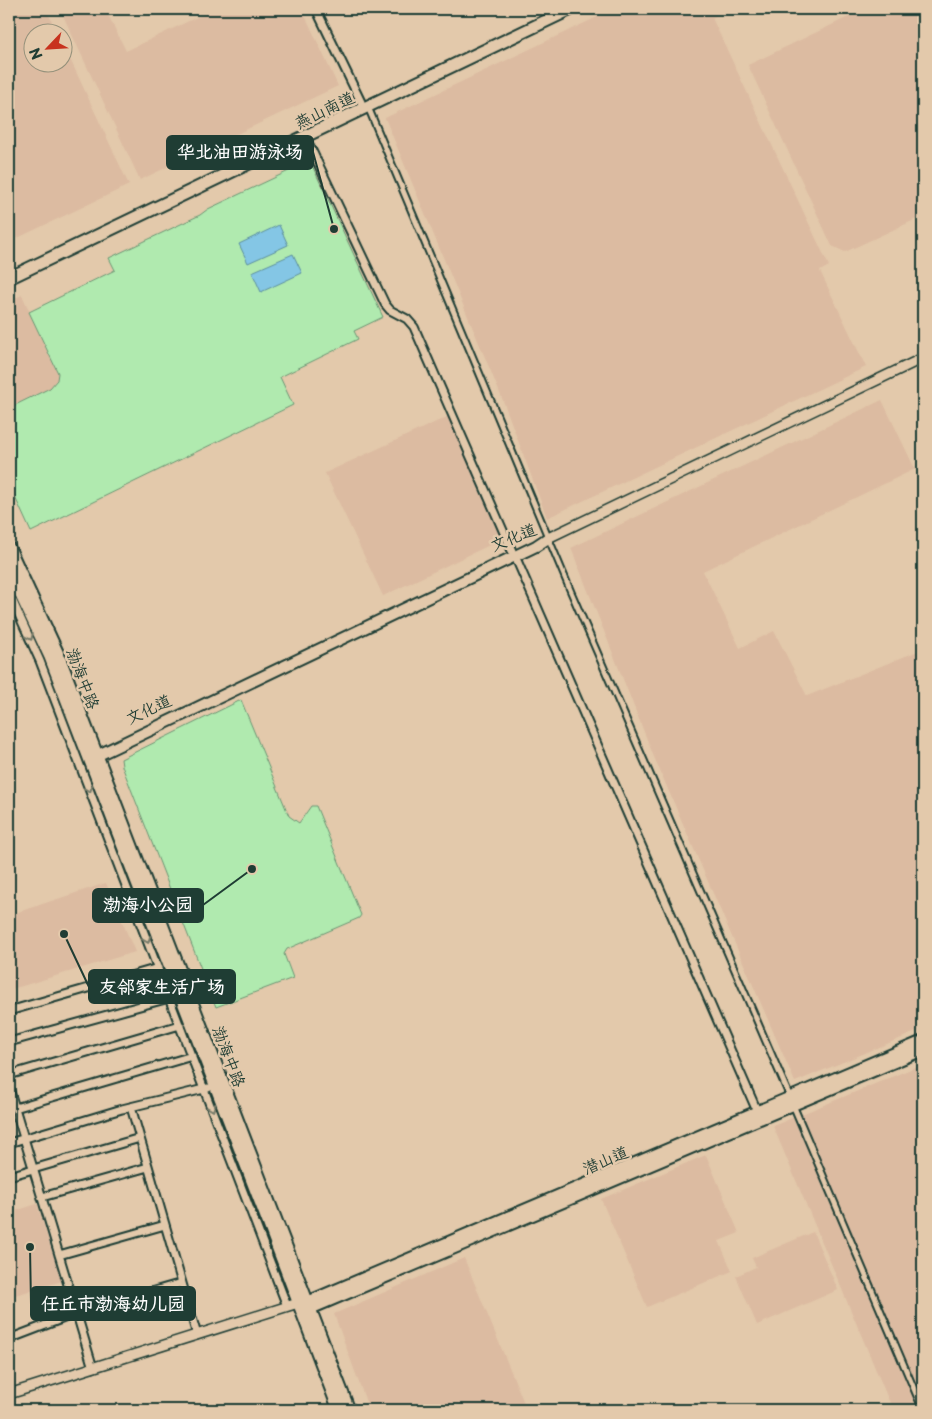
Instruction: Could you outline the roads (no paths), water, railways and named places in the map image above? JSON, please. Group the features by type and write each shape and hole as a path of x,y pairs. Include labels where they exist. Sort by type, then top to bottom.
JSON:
{"main road":[{"name":"燕山南道","path":"9,278 305,136 364,104 556,9"},
{"name":"燕山南道","path":"9,270 571,9"},
{"name":"文化道","path":"92,755 514,554 533,540 548,538"},
{"name":"渤海中路","path":"9,548 58,654 210,1087 301,1306 349,1410"},
{"name":"渤海中路","path":"9,570 92,755 339,1410"},
{"name":"潜山道","path":"301,1306 758,1111 792,1101 923,1041"},
{"name":"潜山道","path":"301,1306 792,1101 923,1050"}],"street":[{"path":"316,9 364,104 548,538 792,1101 923,1410"},
{"path":"305,136 386,304 390,310 407,319 414,327 758,1111"},
{"path":"548,538 923,358"},
{"path":"9,593 36,652 192,1056 210,1087 131,1107 9,1143"},
{"path":"9,1011 158,968"},
{"path":"9,1042 169,998"},
{"path":"9,1075 180,1025"},
{"path":"15,1108 192,1056"},
{"path":"9,1088 93,1368"},
{"path":"131,1107 197,1334"},
{"path":"9,1176 140,1138"},
{"path":"42,1197 148,1167"},
{"path":"59,1255 165,1225"},
{"path":"9,1339 77,1313 182,1283"},
{"path":"9,1394 197,1334 301,1306"}],"water":[{"path":"279,225 288,245 248,263 239,244"},
{"path":"293,254 302,273 261,292 252,272"}],"place":[{"name":"华北油田游泳场","path":"334,229"},
{"name":"渤海小公园","path":"252,869"},
{"name":"友邻家生活广场","path":"64,934"},
{"name":"任丘市渤海幼儿园","path":"30,1247"}]}
